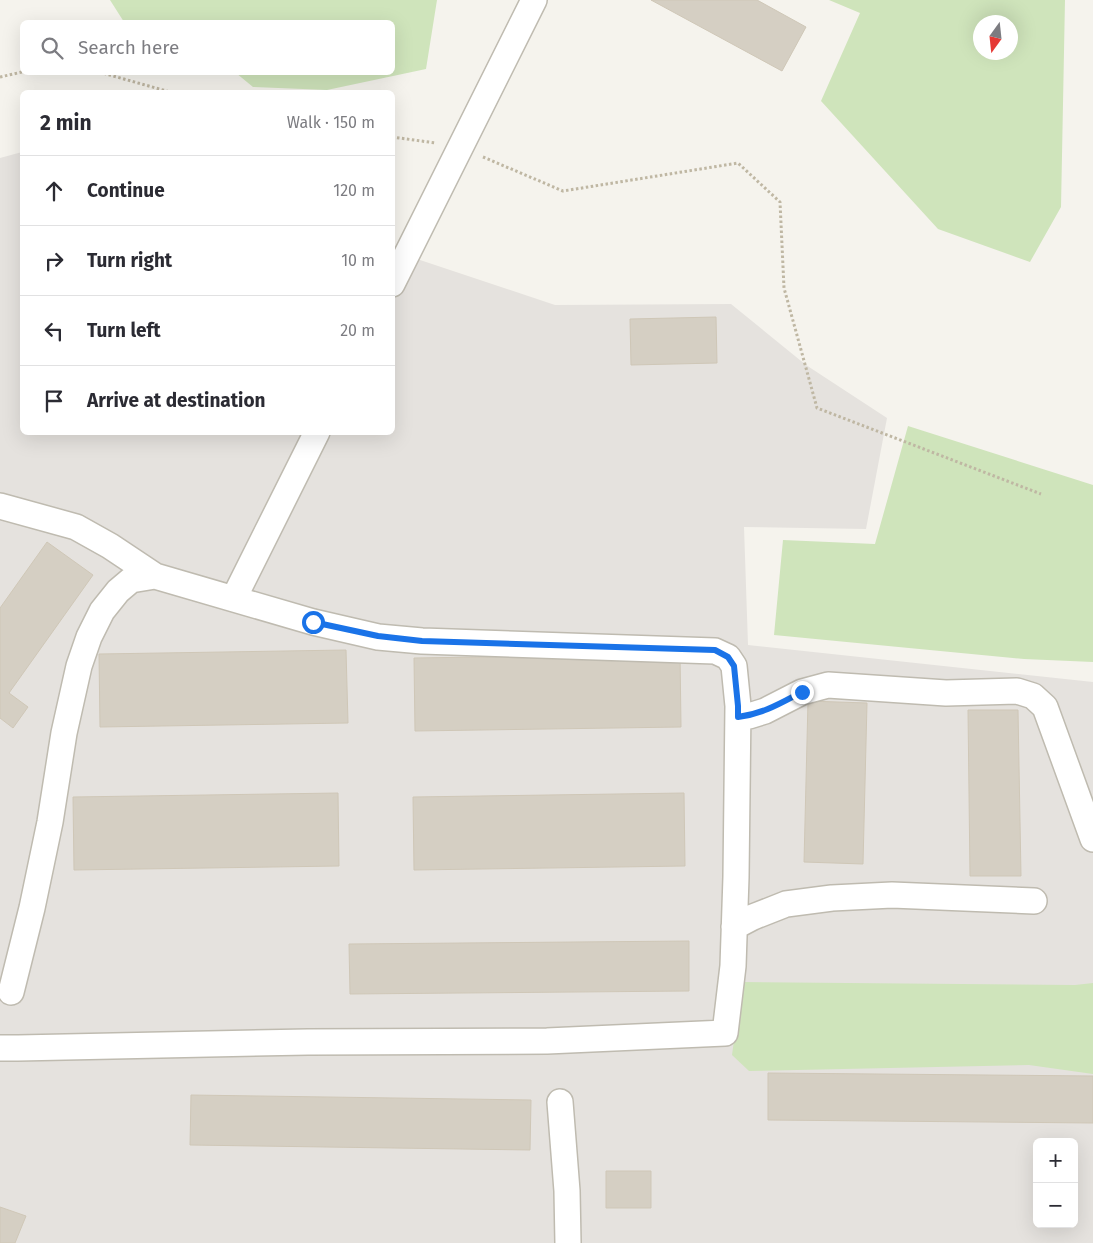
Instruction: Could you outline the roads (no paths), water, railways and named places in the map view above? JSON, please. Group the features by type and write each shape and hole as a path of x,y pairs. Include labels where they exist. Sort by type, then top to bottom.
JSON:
{"lane":[{"path":"395,278 534,0"},
{"path":"234,598 316,435"},
{"path":"0,506 76,527 110,546 155,576 313,622 378,636 422,641 715,650 728,657 734,666 738,706 733,966 725,1033 547,1041 318,1042 0,1048"},
{"path":"11,992 32,908 50,822 64,734 79,666 89,637 102,611 118,591 132,580 155,576"},
{"path":"738,717 765,711 802,692 828,685 946,693 1017,691 1033,696 1045,707 1093,839"},
{"path":"734,927 786,904 832,898 892,895 1034,901"},
{"path":"560,1102 567,1191 568,1243"}]}
